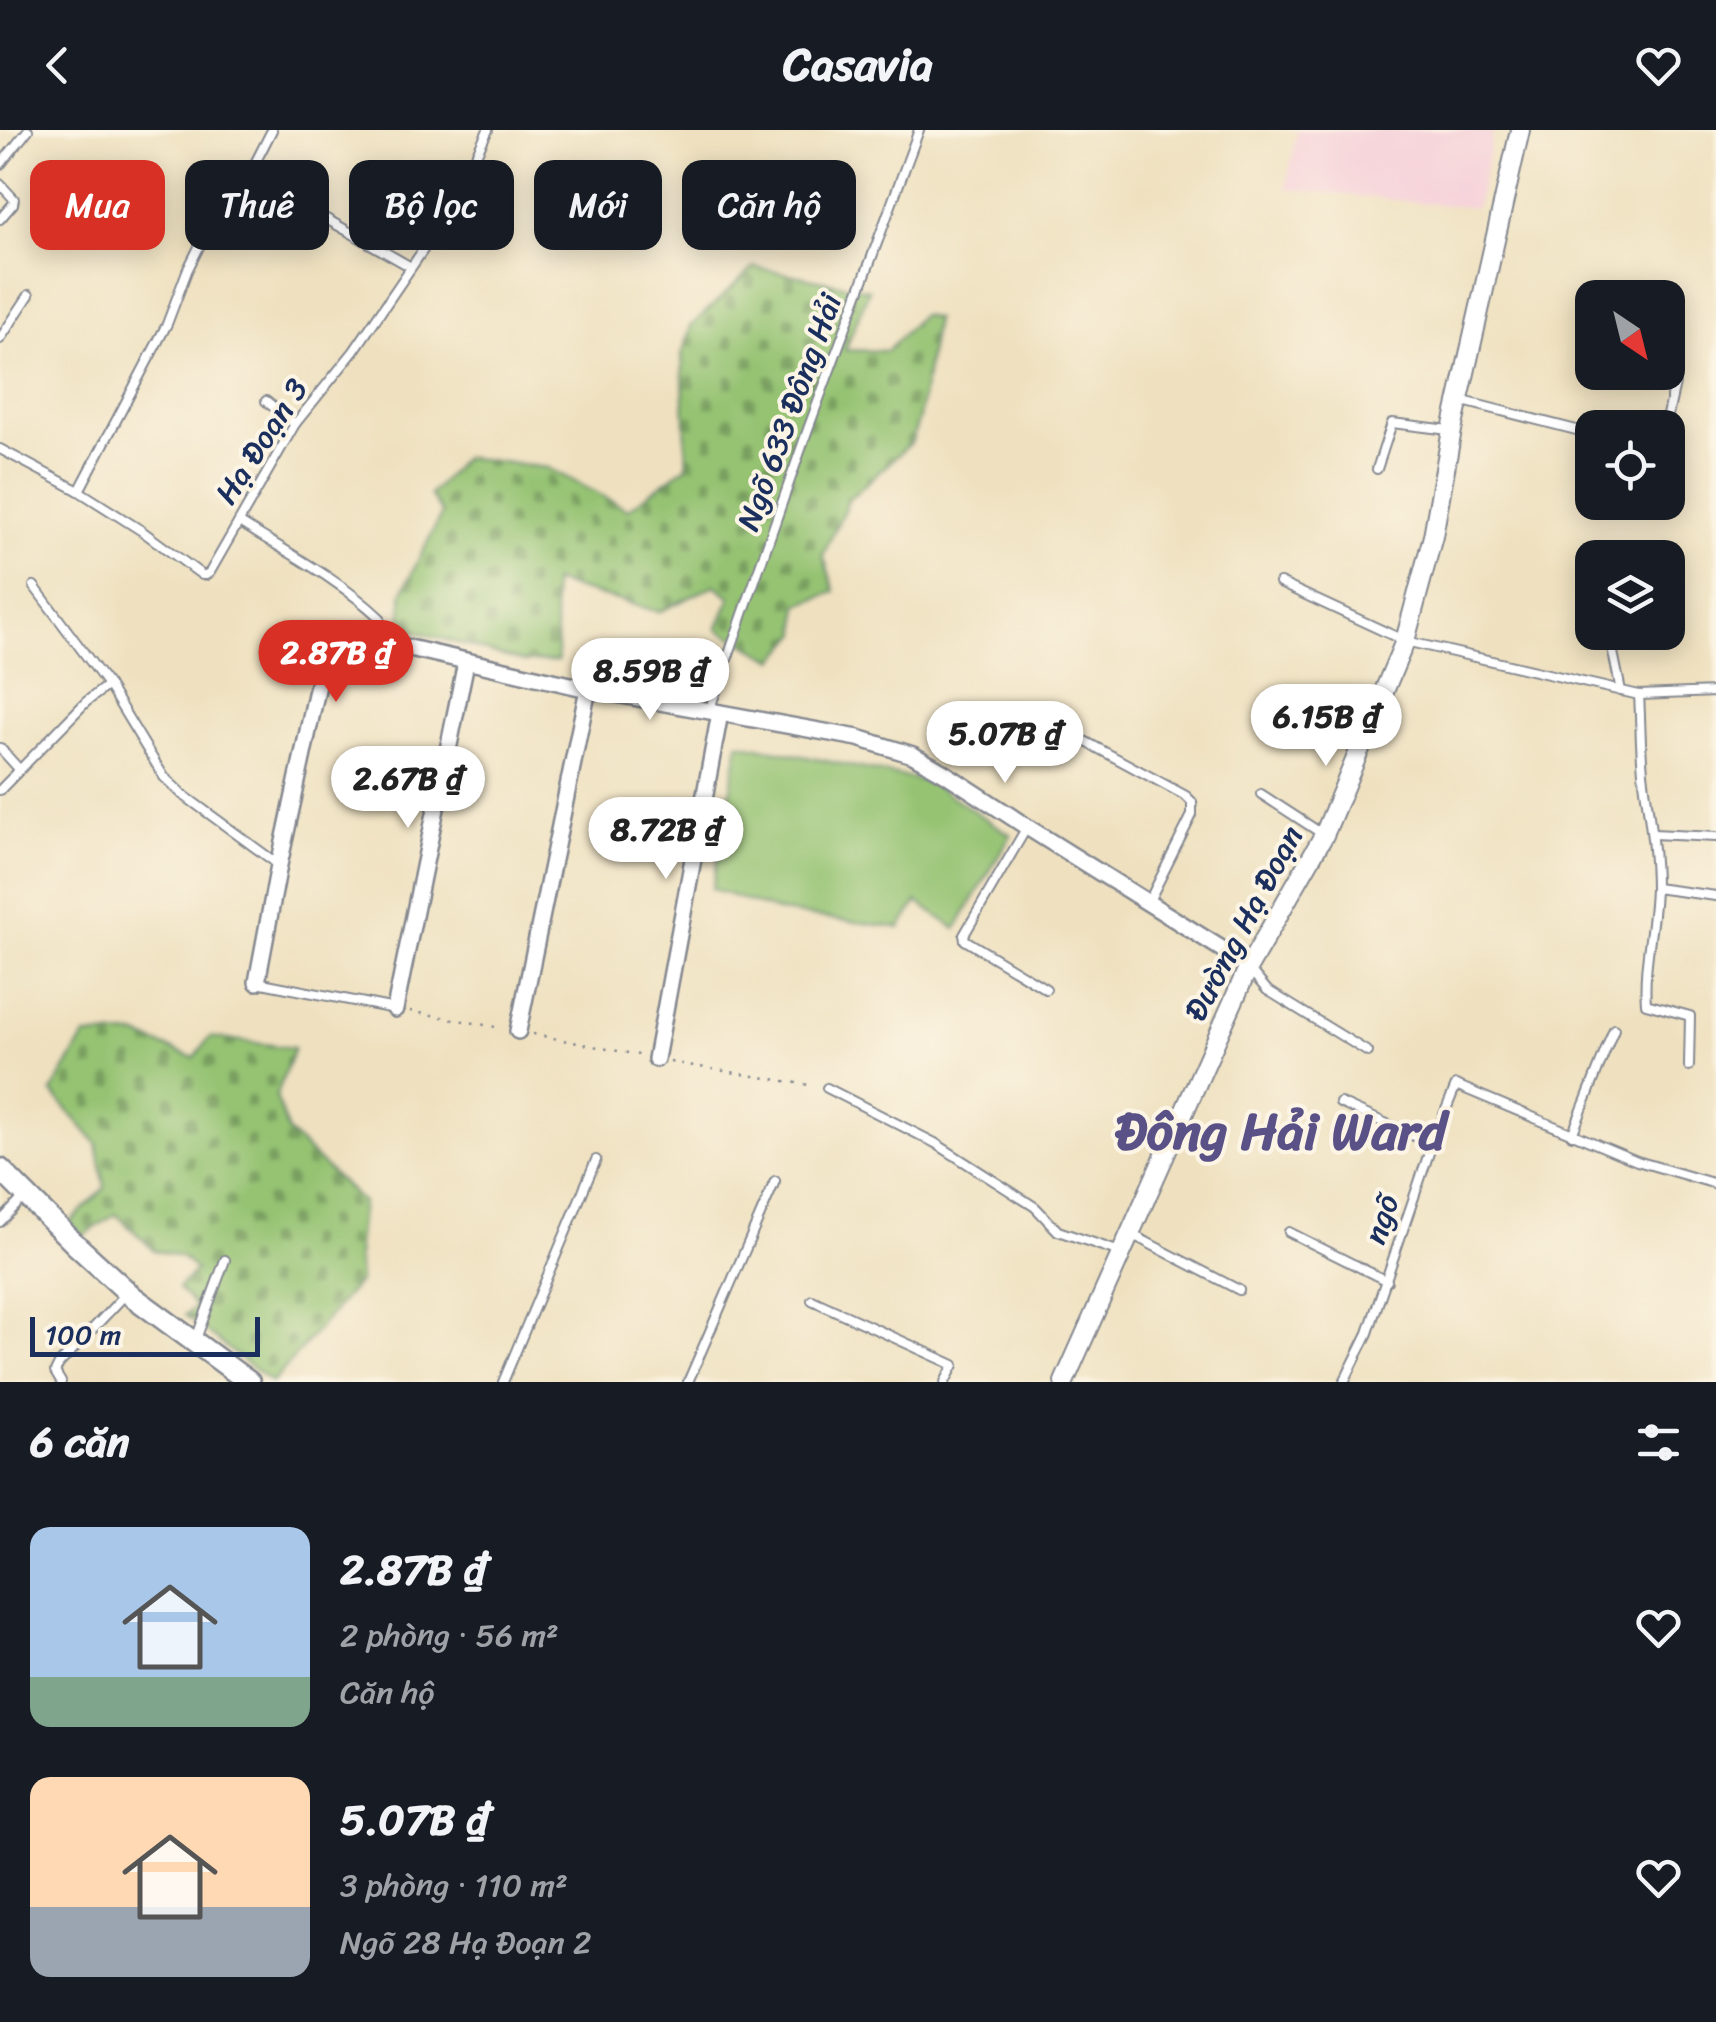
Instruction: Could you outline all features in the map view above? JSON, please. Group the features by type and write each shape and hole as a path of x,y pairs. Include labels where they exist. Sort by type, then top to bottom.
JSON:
{"main road":[{"path":"0,1169 128,1292 248,1382"}],"street":[{"name":"Đường Hạ Đoạn","path":"1064,1382 1249,966 1324,835 1405,642 1432,536 1520,130"},
{"path":"257,982 324,657 345,636 588,689 858,738 913,755 1249,966"},
{"path":"395,1009 466,662"},
{"path":"518,1031 588,689"},
{"path":"656,1059 714,712"}],"lane":[{"path":"1,163 28,130"},
{"path":"257,160 272,130"},
{"name":"Hạ Đoạn 3","path":"0,449 79,491 206,575 295,424 354,351 447,214 488,130"},
{"name":"Ngõ 633 Đông Hải","path":"714,712 808,428 919,130"},
{"path":"0,184 14,199 0,219"},
{"path":"329,220 411,267"},
{"path":"79,491 167,324 198,250"},
{"path":"0,339 30,295"},
{"path":"1459,400 1575,430"},
{"path":"266,401 295,424"},
{"path":"1377,468 1392,423 1452,430"},
{"path":"239,522 326,576 372,611 380,618 378,641"},
{"path":"1280,583 1405,642 1621,691 1716,692"},
{"path":"34,586 108,684 164,776 182,794 279,865"},
{"path":"1613,650 1621,691"},
{"path":"0,790 108,684"},
{"path":"1640,694 1655,888 1653,930 1644,980 1646,1004 1690,1016 1689,1066"},
{"path":"1077,737 1192,802 1192,815 1148,903"},
{"path":"0,748 19,770"},
{"path":"1261,794 1324,835"},
{"path":"1027,828 964,936 1046,989"},
{"path":"1653,834 1716,836"},
{"path":"1655,888 1716,896"},
{"path":"1249,966 1266,990 1368,1052"},
{"path":"257,982 395,1009"},
{"path":"1572,1135 1614,1029"},
{"name":"ngõ","path":"1344,1382 1368,1334 1456,1085 1636,1162 1716,1184"},
{"path":"827,1088 935,1143 1035,1207 1058,1231 1120,1252"},
{"path":"1340,1104 1432,1144"},
{"path":"503,1382 596,1160"},
{"path":"688,1382 775,1182"},
{"path":"0,1222 26,1195"},
{"path":"1289,1232 1387,1281"},
{"path":"1129,1233 1239,1290"},
{"path":"194,1343 226,1260"},
{"path":"61,1382 56,1372 59,1364 128,1292"},
{"path":"812,1300 954,1364 946,1382"}],"path":[{"path":"395,1009 827,1088"}],"shaded area":[{"path":"1297,130 1494,130 1476,208 1286,189"}],"green space":[{"path":"754,267 869,290 845,350 887,351 921,315 935,319 919,418 911,443 849,499 823,555 835,592 798,605 798,633 775,660 717,629 731,597 715,585 659,612 552,582 558,661 524,662 397,626 402,614 402,593 442,513 430,495 464,457 548,468 628,509 687,466 682,355 691,326"},
{"path":"739,743 929,782 1011,835 956,929 917,902 900,928 780,912 712,889"},
{"path":"135,1035 194,1058 210,1037 294,1048 276,1096 288,1132 362,1202 357,1246 359,1281 273,1382 185,1315 196,1307 178,1288 196,1270 181,1257 154,1250 116,1214 83,1236 69,1223 105,1188 97,1144 52,1092 85,1036"}],"district":[{"name":"Đông Hải Ward","path":"1281,1131"}]}
